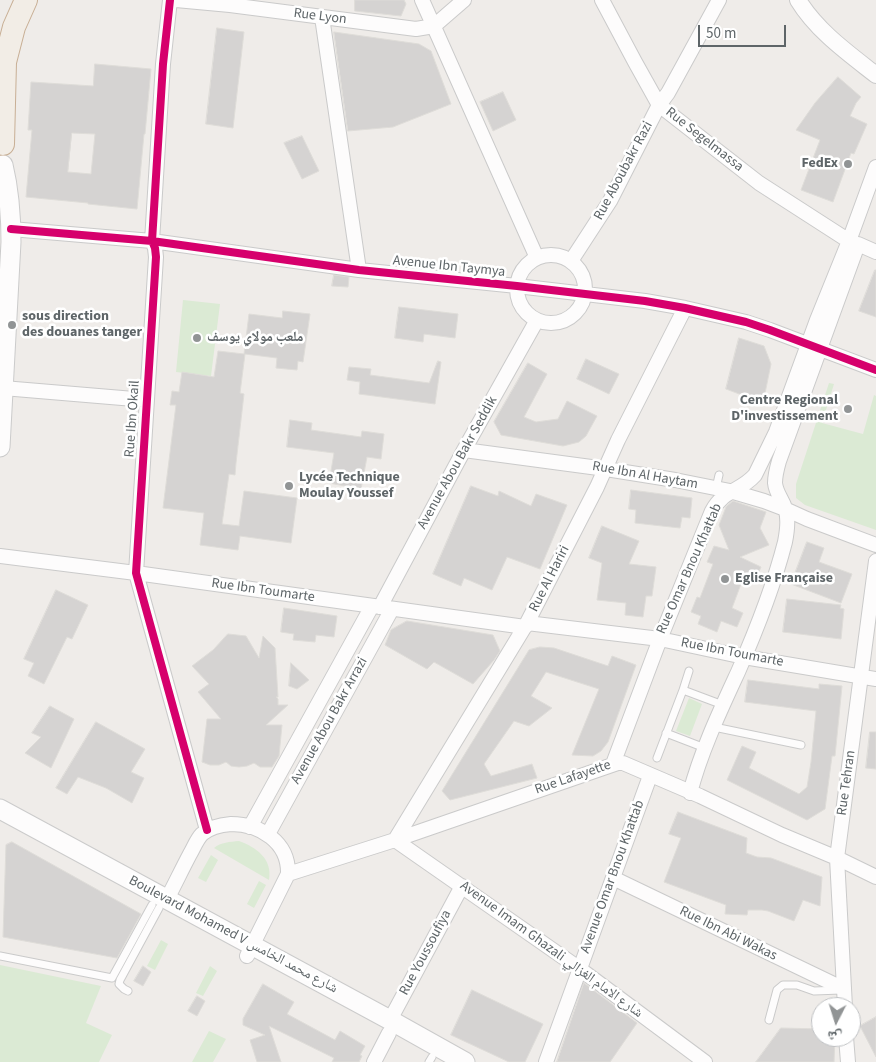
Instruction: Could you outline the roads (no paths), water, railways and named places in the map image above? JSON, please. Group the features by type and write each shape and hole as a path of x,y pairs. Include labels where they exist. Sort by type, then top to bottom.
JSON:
{"highway":[{"path":"2,155 5,62 14,27 26,0"}],"main road":[{"path":"0,447 11,229 7,182 2,155"},
{"name":"Boulevard Mohamed V شارع محمد الخامس","path":"0,809 159,904"},
{"name":"Boulevard Mohamed V شارع محمد الخامس","path":"0,821 250,951 389,1026 465,1062"},
{"name":"Boulevard Mohamed V شارع محمد الخامس","path":"389,1026 434,1060"}],"street":[{"name":"Rue Ibn Okail","path":"170,0 163,64 152,241 156,257 136,573 207,830"},
{"name":"Rue Lyon","path":"176,0 230,3 416,29 434,26"},
{"path":"422,0 537,258"},
{"path":"434,26 464,0"},
{"name":"Rue Segelmassa","path":"602,0 659,105 760,183 854,243 876,252"},
{"name":"Rue Aboubakr Razi","path":"571,262 610,201 659,105 668,93 719,0"},
{"path":"798,0 825,34 876,75"},
{"path":"322,17 359,270"},
{"name":"Rue Omar Bnou Khattab","path":"854,243 876,167"},
{"name":"Rue Omar Bnou Khattab","path":"613,764 660,639 712,511 717,503 730,491 750,481 760,467 814,347 854,243 876,196"},
{"name":"Avenue Ibn Taymya","path":"11,229 152,241 359,270 644,301 685,308 754,325 876,370"},
{"path":"549,255 560,256 571,262 578,268 584,285 581,304 575,313 566,319 556,322 545,322 537,320 527,313 517,296 517,286 520,274 527,264 537,258 549,255"},
{"name":"Rue Al Hariri","path":"395,840 526,625 606,469 618,440 685,308"},
{"name":"Avenue Abou Bakr Seddik","path":"381,607 464,450 537,320"},
{"name":"Rue Omar Bnou Khattab","path":"690,793 714,727 763,609 785,541 787,521 785,509 776,490 776,473 814,347"},
{"path":"3,388 146,400"},
{"name":"Rue Ibn Al Haytam","path":"464,450 675,480 718,482 730,491 753,497 876,545"},
{"name":"Rue Ibn Toumarte","path":"0,556 381,607 660,639 744,657 876,679"},
{"name":"Rue Tehran","path":"844,997 837,858 876,561"},
{"name":"Avenue Abou Bakr Arrazi","path":"250,827 381,607"},
{"name":"Avenue Abou Bakr Arrazi","path":"268,834 381,607"},
{"name":"Rue Lafayette","path":"288,874 395,840 613,764 623,763 876,877"},
{"name":"Avenue Omar Bnou Khattab","path":"546,1062 650,776"},
{"path":"159,904 199,838 207,830 234,824 263,831 275,840 285,855 288,874 250,951"},
{"name":"Avenue Imam Ghazali شارع الامام الغزالي","path":"395,840 580,969 705,1062"},
{"name":"Rue Ibn Abi Wakas","path":"613,878 844,989"},
{"name":"Rue Youssoufiya","path":"374,1062 389,1026 462,886"},
{"path":"847,1047 848,1062"}],"lane":[{"path":"657,758 689,671"},
{"path":"683,690 723,705"},
{"path":"714,727 801,746"},
{"path":"666,733 706,748"},
{"path":"0,956 112,978 159,904"},
{"path":"128,991 120,984 120,980 159,904"},
{"path":"769,1020 777,990 783,984 797,985 814,991 844,989"}],"place":[{"name":"FedEx","path":"848,164"},
{"name":"sous direction des douanes tanger","path":"12,325"},
{"name":"ملعب مولاي يوسف","path":"197,338"},
{"name":"Centre Regional D'investissement","path":"848,409"},
{"name":"Lycée Technique Moulay Youssef","path":"289,486"},
{"name":"Eglise Française","path":"725,579"}]}
